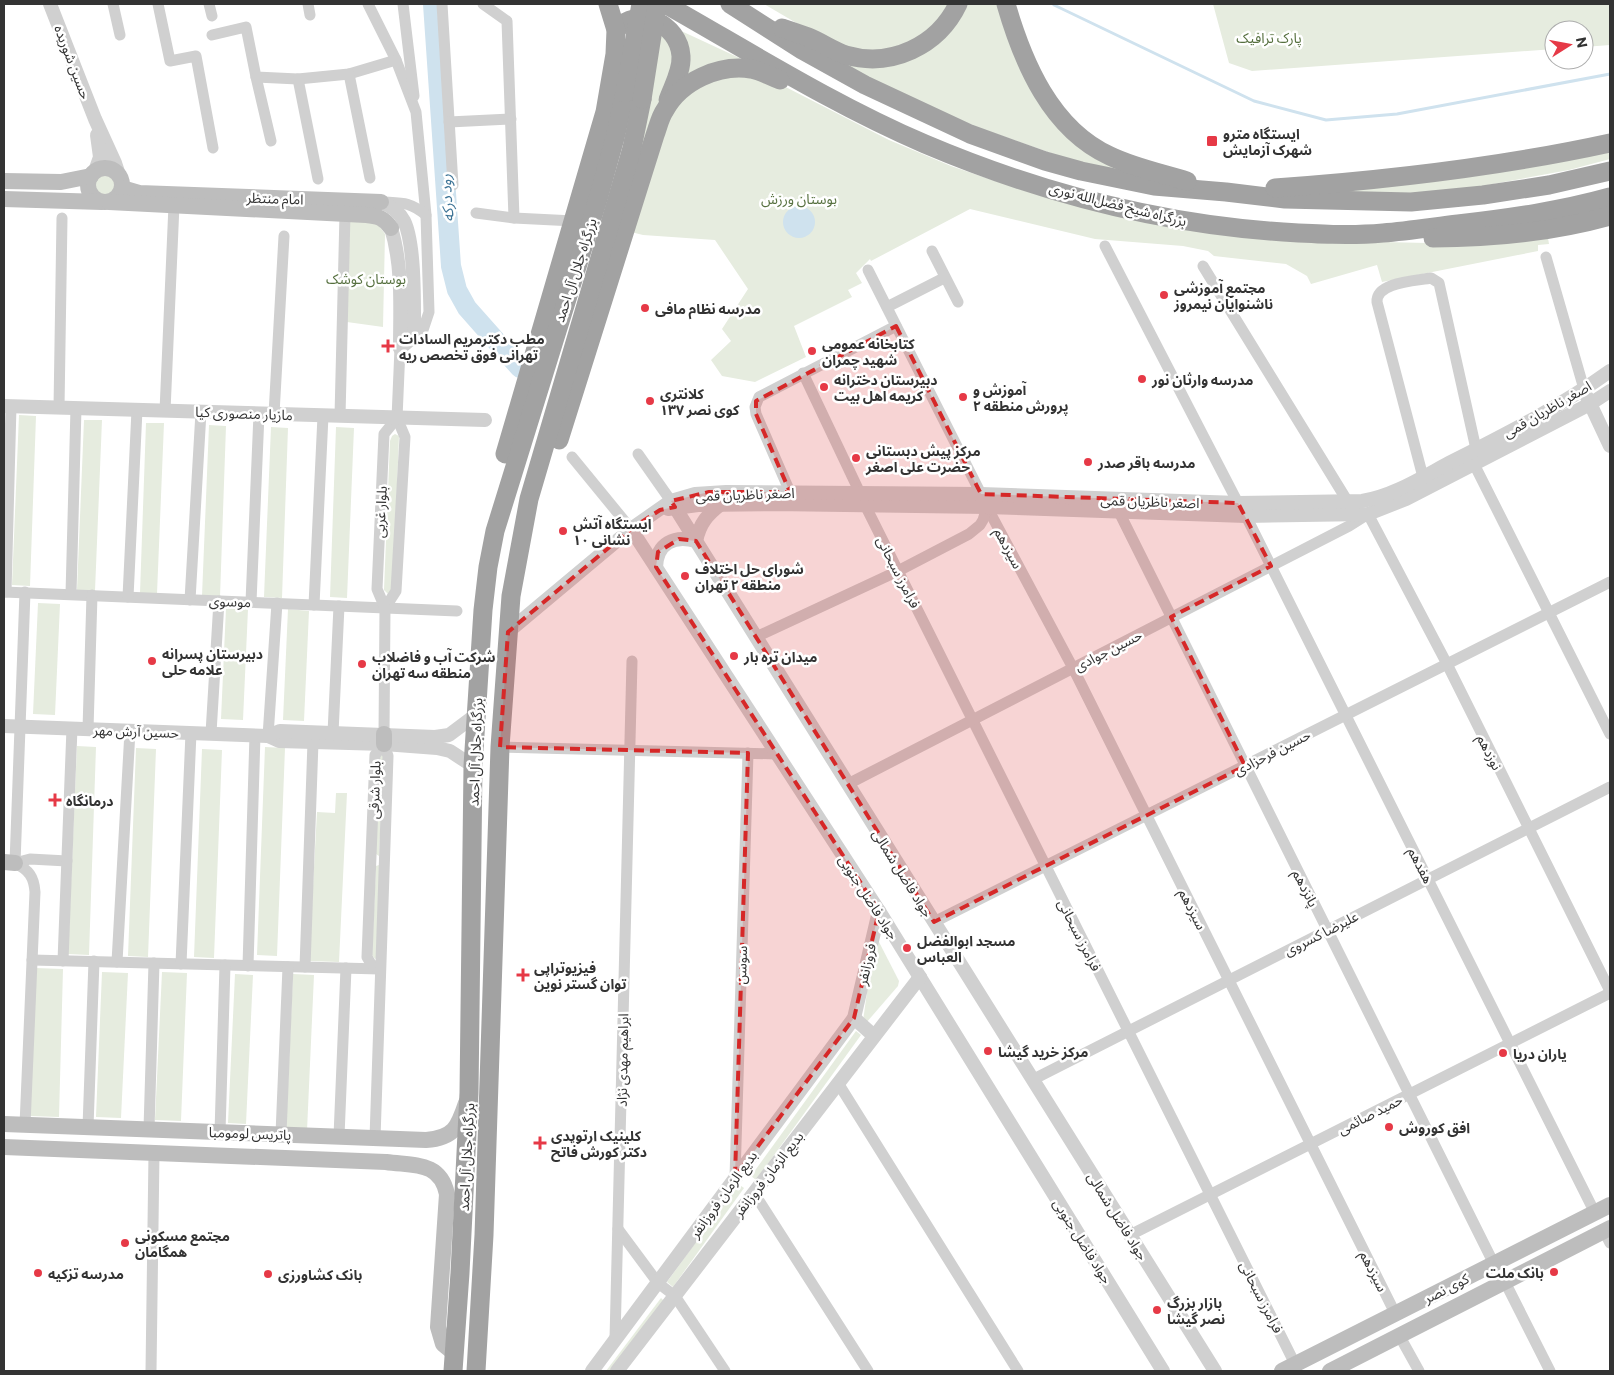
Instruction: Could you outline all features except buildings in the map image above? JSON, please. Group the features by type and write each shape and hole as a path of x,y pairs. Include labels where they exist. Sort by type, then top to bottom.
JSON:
{"highway":[{"path":"495,531 492,500 605,112 615,54 616,30 608,4"},
{"name":"بزرگراه جلال آل احمد","path":"477,1368 484,1235 500,747 510,596 529,499 629,157 641,4"},
{"name":"بزرگراه جلال آل احمد","path":"454,1362 469,1094 476,714 488,567 495,531 598,199 615,138 633,96 658,4"},
{"name":"بزرگراه شیخ فضل‌الله نوری","path":"665,4 848,107 924,143 996,171 1142,213 1244,230 1314,234 1382,233 1521,217 1610,197"},
{"name":"بزرگراه شیخ فضل‌الله نوری","path":"730,4 802,50 930,116 1045,161 1154,186 1285,199 1411,202 1483,195 1549,185 1610,171"},
{"path":"754,18 808,37 844,55 864,58 888,58 906,53 924,44 941,29 958,4"},
{"path":"1006,4 1022,52 1043,94 1065,124 1085,142 1111,156 1138,167 1226,192 1342,184 1402,177 1558,154 1610,143"},
{"path":"519,543 540,499 655,135 682,58 678,42 666,27 654,20 642,18 628,20 616,30"},
{"path":"665,109 680,92 696,80 720,71 742,68 766,74 848,107"},
{"path":"1382,233 1428,238 1505,235 1552,229 1610,216"}],"main road":[{"path":"4,181 61,182 108,168 114,170 121,182 120,194 106,202 96,200 91,195 88,182 93,173"},
{"name":"امام منتظر","path":"121,182 139,193 381,202"},
{"name":"امام منتظر","path":"4,199 174,205 378,216 386,220 391,228"},
{"name":"پاتریس لومومبا","path":"4,1124 432,1139 450,1134 460,1122 469,1094"},
{"path":"380,1138 395,1146 396,1150 392,1158 386,1162"},
{"name":"پاتریس لومومبا","path":"4,1147 386,1162 429,1168 436,1172 445,1186 447,1194 438,1327 443,1344 454,1362"},
{"name":"کوی نصر","path":"1288,1367 1610,1205"},
{"name":"کوی نصر","path":"1330,1371 1349,1367 1399,1336 1504,1282 1608,1234"}],"street":[{"name":"حسین شوریده","path":"50,4 121,182"},
{"path":"113,4 120,35"},
{"path":"158,4 170,61 196,56 213,148"},
{"path":"209,4 212,16"},
{"path":"368,4 396,60 416,112"},
{"path":"400,348 423,330 429,312 426,215 403,4"},
{"path":"442,4 453,185"},
{"path":"483,4 507,21 514,218"},
{"path":"212,35 246,27 271,141"},
{"path":"256,77 298,79 350,74 396,60"},
{"path":"350,74 370,178"},
{"path":"298,79 318,180"},
{"path":"449,122 511,119"},
{"name":"حسین شوریده","path":"93,173 100,157 95,120"},
{"path":"381,202 392,206 397,211 407,229 414,298 414,329 412,338"},
{"name":"امام منتظر","path":"381,202 409,204 426,215"},
{"path":"165,411 174,205"},
{"path":"476,213 514,218 574,221"},
{"path":"340,416 345,214"},
{"path":"59,408 62,218"},
{"name":"بلوار غربی","path":"385,608 396,591 405,437 397,418 400,306 398,260 391,228"},
{"path":"274,414 284,236"},
{"path":"1105,246 1246,516"},
{"path":"932,251 944,278 958,302"},
{"path":"1546,257 1584,389 1610,446"},
{"path":"1203,266 1348,502 1368,514"},
{"name":"سیزدهم","path":"868,270 984,500 1073,668 1395,1314"},
{"path":"887,307 944,278"},
{"path":"1425,482 1377,302 1378,293 1386,287 1431,278 1439,283 1477,458 1549,613 1610,734"},
{"path":"790,492 756,414 756,402 759,396 896,326"},
{"name":"اصغر ناظریان قمی","path":"1477,458 1610,371"},
{"name":"فرامرز سبحانی","path":"803,374 972,720 1211,1195 1288,1367"},
{"name":"اصغر ناظریان قمی","path":"1117,506 1348,502 1381,497 1425,482 1477,458 1590,404 1610,391"},
{"path":"5,592 7,406"},
{"name":"مازیار منصوری کیا","path":"7,406 485,420"},
{"path":"71,594 76,408"},
{"path":"128,597 137,410"},
{"path":"190,600 201,412"},
{"path":"251,602 259,414"},
{"path":"314,605 323,416"},
{"name":"بلوار غربی","path":"384,739 385,608 377,590 384,434 397,418"},
{"path":"638,454 669,506"},
{"path":"572,457 631,529"},
{"name":"اصغر ناظریان قمی","path":"669,506 863,499 984,500 1117,506 1246,516 1368,514 1391,506 1425,482"},
{"name":"اصغر ناظریان قمی","path":"508,632 631,529 669,506 694,494 710,492 790,492 863,499"},
{"path":"756,637 898,571 975,530 983,520 984,500"},
{"path":"656,567 658,552 667,543 679,539 696,541 698,529 705,518 721,504"},
{"name":"جواد فاضل شمالی","path":"669,506 696,541 1215,1371"},
{"name":"پانزدهم","path":"1117,506 1494,1264"},
{"name":"حسین جوادی","path":"848,784 1349,526 1368,514"},
{"name":"نوزدهم","path":"1368,514 1447,664 1610,992"},
{"name":"هفدهم","path":"1246,516 1595,1213"},
{"name":"جواد فاضل جنوبی","path":"631,529 879,911 1163,1371"},
{"name":"حسین فرحزادی","path":"934,922 1610,582"},
{"name":"موسوی","path":"5,592 457,611"},
{"path":"10,862 21,727 25,592"},
{"path":"88,729 92,595"},
{"path":"211,733 218,601"},
{"path":"248,966 262,736 277,603"},
{"path":"333,733 339,606"},
{"name":"ابراهیم مهدی نژاد","path":"616,1339 632,661"},
{"name":"حسین آرش مهر","path":"4,726 211,733 262,736 279,741 313,742 449,735 476,714"},
{"path":"63,960 72,728"},
{"name":"حسین آرش مهر","path":"262,736 280,730 333,733 384,739 450,751 474,766"},
{"path":"117,962 130,731"},
{"path":"181,964 191,733"},
{"name":"بلوار شرقی","path":"380,1138 380,969 388,756 384,739"},
{"path":"305,967 313,742"},
{"path":"500,747 777,754"},
{"name":"سوسن","path":"735,1177 748,753"},
{"name":"علیرضا کسروی","path":"1032,1080 1610,787"},
{"path":"10,862 30,859 67,861"},
{"path":"10,862 28,871 34,886 26,1125"},
{"name":"فروزانفر","path":"854,1018 879,911"},
{"path":"32,960 380,969"},
{"path":"88,1127 94,961"},
{"path":"149,1129 154,963"},
{"path":"220,1132 225,965"},
{"path":"281,1134 288,967"},
{"path":"339,1136 346,968"},
{"name":"بدیع‌ الزمان فروزانفر","path":"616,1371 920,977"},
{"name":"حمید صائمی","path":"1130,1235 1610,992"},
{"path":"854,1018 874,1036"},
{"name":"بدیع الزمان فروزانفر","path":"592,1371 854,1018"},
{"path":"838,1083 1018,1371"},
{"path":"151,1371 154,1153"},
{"path":"735,1177 754,1193 868,1371"},
{"path":"618,1230 658,1283 675,1296 725,1371"},
{"path":"1504,1282 1550,1371"},
{"path":"1399,1336 1419,1371"}],"highlighted area":[{"path":"896,326 981,494 1238,503 1271,566 1171,617 1245,766 934,922 696,541 679,539 658,552 656,567 879,911 854,1018 735,1177 748,753 500,747 508,632 631,529 660,510 675,507 671,501 709,492 790,492 756,414 756,401"}],"green space":[{"path":"764,4 951,4 921,38 873,54 827,41"},
{"path":"963,4 1001,4 1047,109 1155,178 1068,159 982,129 919,103 839,62 885,64"},
{"name":"پارک ترافیک","path":"1213,4 1610,4 1610,45 1594,46 1594,20 1544,20 1544,50 1252,71 1229,63"},
{"path":"663,28 679,54 577,355"},
{"path":"677,29 761,68 679,82"},
{"name":"بوستان ورزش","path":"716,75 770,79 889,140 951,166 998,182 1339,241 1471,244 1548,238 1549,244 1538,245 1538,251 1382,282 1377,265 1311,284 1307,276 1286,264 1214,256 1208,251 1183,246 1095,239 970,209 871,261 870,259 856,273 862,283 848,290 852,297 794,326 806,357 755,382 722,376 711,360 731,341 722,329 748,289 715,240 643,235 631,232 676,101"},
{"path":"1610,149 1610,159 1569,170 1438,194 1384,195 1337,191"},
{"path":"103,172 112,173 118,180 117,193 114,196 97,197 94,194 92,183 96,176"},
{"name":"بوستان کوشک","path":"349,221 377,223 385,234 383,327 347,322"},
{"path":"19,415 36,416 30,586 12,585"},
{"path":"84,420 102,420 95,591 77,590"},
{"path":"146,423 164,423 157,594 140,593"},
{"path":"209,425 226,426 220,597 202,596"},
{"path":"271,427 288,428 282,598 264,597"},
{"path":"336,427 354,428 347,598 330,597"},
{"path":"395,434 399,436 393,589 388,594 384,590 390,441"},
{"path":"38,603 60,604 55,715 33,714"},
{"path":"226,608 248,609 243,720 221,719"},
{"path":"288,609 309,611 304,721 283,720"},
{"path":"77,746 96,747 89,955 68,954"},
{"path":"265,747 285,748 277,956 257,955"},
{"path":"136,748 156,749 148,957 128,956"},
{"path":"202,749 222,750 214,958 194,957"},
{"path":"384,752 379,856 376,854 379,755"},
{"path":"336,793 347,793 339,962 309,961 317,812 335,813"},
{"path":"376,866 381,866 377,958 375,959 372,955"},
{"path":"874,942 879,942 899,981 898,986 866,1023 863,1021"},
{"path":"35,968 63,969 59,1117 30,1116"},
{"path":"102,972 128,973 121,1118 96,1117"},
{"path":"162,972 187,973 181,1121 155,1120"},
{"path":"235,974 253,975 246,1124 228,1123"},
{"path":"293,974 314,975 307,1131 286,1130"},
{"path":"856,1031 861,1035 756,1180 751,1176"},
{"path":"738,1184 744,1188 673,1287 667,1282"},
{"path":"661,1298 666,1303 615,1371 606,1371"}],"water":[{"path":"799,206 805,207 810,211 814,216 814,228 810,233 805,237 799,238 793,237 788,233 784,228 783,222 784,216 788,211 793,207"}],"waterway":[{"name":"رود درکه","path":"433,4 451,266 457,290 467,308 520,368"},
{"path":"1054,5 1254,101 1326,120 1397,114 1610,74"}],"place":[{"name":"ایستگاه مترو شهرک آزمایش","path":"1212,141"},
{"name":"مجتمع آموزشی ناشنوایان نیمروز","path":"1164,295"},
{"name":"مدرسه نظام مافی","path":"645,308"},
{"name":"مطب دكترمريم السادات تهرانی فوق تخصص ریه","path":"388,346"},
{"name":"کتابخانه عمومی شهید چمران","path":"812,351"},
{"name":"مدرسه وارثان نور","path":"1142,379"},
{"name":"دبیرستان دخترانه کریمه اهل بیت","path":"824,387"},
{"name":"آموزش و پرورش منطقه ۲","path":"963,397"},
{"name":"کلانتری ۱۳۷ کوی نصر","path":"650,401"},
{"name":"مرکز پیش دبستانی حضرت علی اصغر","path":"856,458"},
{"name":"مدرسه باقر صدر","path":"1088,462"},
{"name":"ایستگاه آتش نشانی ۱۰","path":"563,531"},
{"name":"شورای حل اختلاف منطقه ۲ تهران","path":"685,576"},
{"name":"میدان تره بار","path":"734,656"},
{"name":"دبیرستان پسرانه علامه حلی","path":"152,661"},
{"name":"شرکت آب و فاضلاب منطقه سه تهران","path":"362,664"},
{"name":"درمانگاه","path":"55,800"},
{"name":"مسجد ابوالفضل العباس","path":"907,948"},
{"name":"فیزیوتراپی توان گستر نوین","path":"523,975"},
{"name":"مرکز خرید گیشا","path":"988,1051"},
{"name":"یاران دریا","path":"1503,1053"},
{"name":"افق کوروش","path":"1389,1127"},
{"name":"کلینیک ارتوپدی دکتر کورش فاتح","path":"540,1143"},
{"name":"مجتمع مسکونی همگامان","path":"125,1243"},
{"name":"بانک ملت","path":"1554,1272"},
{"name":"مدرسه تزکیه","path":"38,1273"},
{"name":"بانک کشاورزی","path":"268,1274"},
{"name":"بازار بزرگ نصر گیشا","path":"1157,1310"}]}
